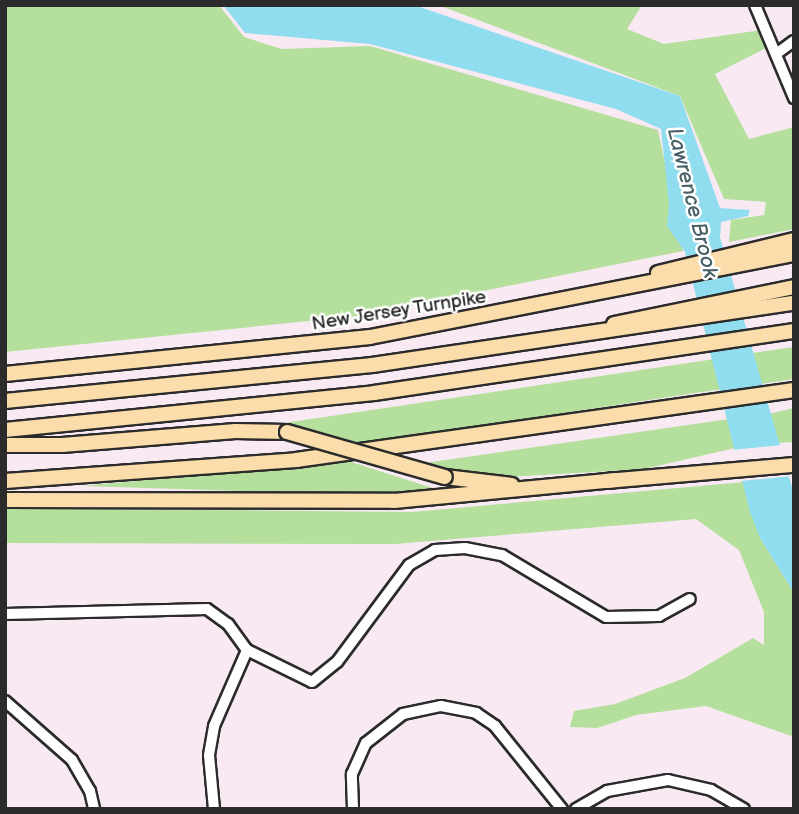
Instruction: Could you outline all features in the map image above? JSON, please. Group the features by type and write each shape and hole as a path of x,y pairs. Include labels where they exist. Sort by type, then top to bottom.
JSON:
{"highway":[{"path":"752,256 794,240"},
{"path":"752,256 794,254"},
{"name":"New Jersey Turnpike","path":"5,374 329,342 559,302 752,256"},
{"path":"5,401 298,374 592,334 676,314 764,300 794,287"},
{"path":"764,300 794,303"},
{"path":"5,430 374,393 794,331"},
{"path":"5,481 279,462 792,390"},
{"path":"5,445 62,445 235,431 287,432 444,477 521,485 615,480"},
{"path":"5,500 394,501 794,465"}],"street":[{"path":"755,5 794,99"},
{"path":"776,54 794,41"},
{"path":"5,614 207,609 228,624 247,650 305,681 320,679 402,572 435,550 465,548 502,555 606,617 659,616 690,599"},
{"path":"214,809 209,755 214,726 247,650"},
{"path":"5,701 72,760 90,791 94,809"},
{"path":"353,809 352,774 358,755 386,724 403,714 441,706 477,713 507,737 562,809"},
{"path":"576,809 607,791 668,780 711,790 744,809"}],"green space":[{"path":"5,5 219,5 244,37 282,49 370,46 658,130 683,251 358,316 5,352"},
{"path":"438,5 642,5 627,29 664,44 762,30 772,45 715,74 749,139 794,127 794,229 729,242 731,220 764,215 766,202 724,199 680,96"},
{"path":"794,347 794,379 761,384 752,353"},
{"path":"715,359 722,389 356,444 284,423"},
{"path":"794,408 794,442 778,443 769,414"},
{"path":"729,419 735,448 644,469 490,478 418,464"},
{"path":"348,461 439,490 366,495 82,486"},
{"path":"744,482 760,538 794,593 794,737 706,706 636,715 597,728 570,727 574,711 615,704 685,678 753,638 764,645 764,612 739,550 696,519 395,544 5,543 5,508 412,512"}],"water":[{"name":"Lawrence Brook","path":"223,5 414,5 680,96 720,208 750,210 748,216 721,222 720,237 794,494 794,593 760,538 750,512 685,252 667,226 669,204 661,129 616,109 370,44 245,33"}],"pier":[{"path":"782,445 792,476 740,481 732,450"}]}
